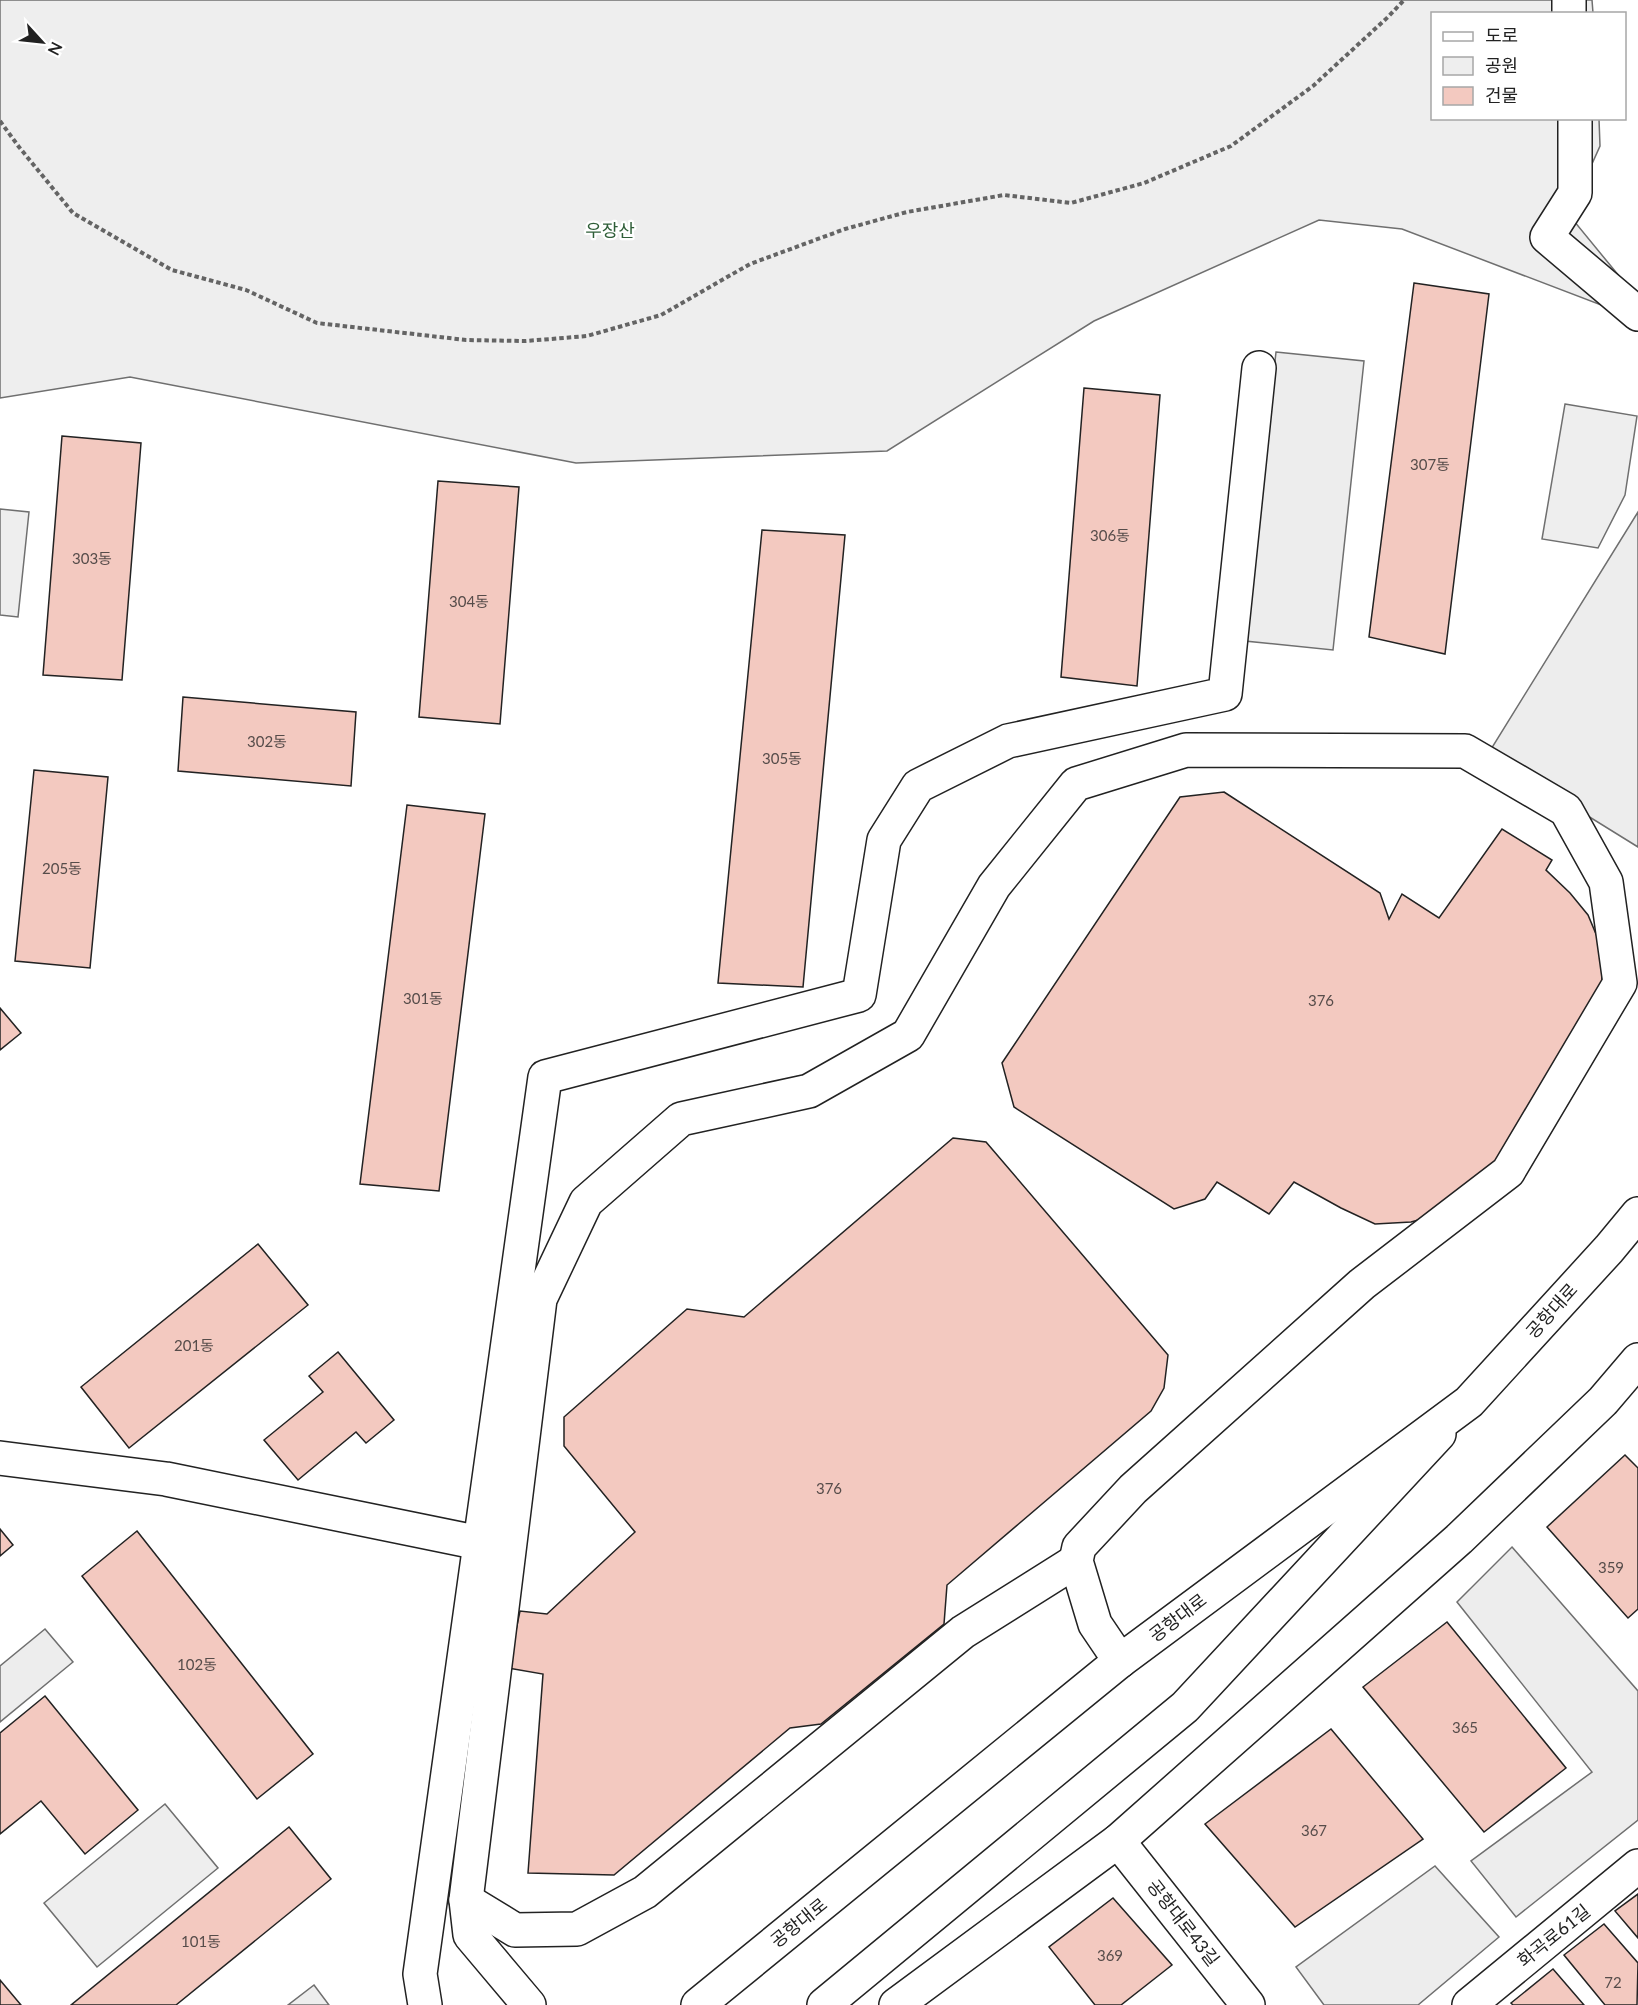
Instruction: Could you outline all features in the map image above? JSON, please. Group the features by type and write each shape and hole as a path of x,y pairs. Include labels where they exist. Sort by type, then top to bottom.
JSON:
{"main road":[{"path":"1575,120 1575,193 1547,237 1638,314"},
{"path":"425,2005 420,1974 545,1077 859,995 884,840 918,786 1008,741 1225,694 1259,368"},
{"path":"529,2005 470,1935 466,1900 540,1299 586,1202 681,1119 809,1091 908,1035 994,886 1076,784 1186,750 1465,751 1566,810 1606,882 1620,983 1508,1172 1362,1284 1133,1489 1079,1547 1076,1561 1095,1624 1120,1661"},
{"name":"공항대로","path":"698,2005 1120,1661 1469,1402 1609,1249 1638,1214"},
{"path":"896,2005 1118,1841 1459,1539 1603,1401 1638,1360"},
{"path":"824,2005 1185,1707 1469,1402"},
{"path":"0,1458 166,1479 480,1543"},
{"path":"466,1900 515,1930 577,1929 645,1892 963,1632 1076,1561"},
{"name":"공항대로43길","path":"1118,1841 1248,2005"},
{"name":"화곡로61길","path":"1469,2005 1638,1866"}],"path":[{"path":"0,121 73,213 172,270 246,290 317,324 466,340 526,341 577,337 661,315 750,264 855,226 907,212 1004,195 1071,203 1144,183 1231,146 1313,86 1404,0"}],"green space":[{"name":"우장산","path":"0,0 1592,0 1593,12 1431,12 1431,120 1599,120 1600,146 1569,215 1638,299 1609,308 1402,229 1319,220 1094,321 887,451 576,463 130,377 0,398"},
{"path":"1565,404 1637,416 1625,495 1598,548 1542,539"},
{"path":"0,509 29,512 18,617 0,615"},
{"path":"165,1804 218,1868 97,1967 44,1903"}],"shaded area":[{"path":"1276,352 1364,361 1333,650 1245,641"},
{"path":"1638,512 1638,847 1488,754"},
{"path":"1512,1547 1638,1691 1638,1820 1516,1917 1471,1861 1592,1772 1457,1602"},
{"path":"45,1629 73,1662 0,1722 0,1666"},
{"path":"1435,1866 1499,1937 1418,2005 1324,2005 1296,1967"},
{"path":"314,1985 329,2005 288,2005"}],"building":[{"path":"1414,283 1489,294 1445,654 1369,637"},
{"path":"1084,388 1160,395 1137,686 1061,677"},
{"path":"62,436 141,443 122,680 43,675"},
{"path":"438,481 519,487 500,724 419,717"},
{"path":"762,530 845,535 803,987 718,983"},
{"path":"183,697 356,712 351,786 178,771"},
{"path":"34,770 108,777 90,968 15,961"},
{"path":"1224,792 1380,893 1389,919 1402,894 1439,918 1502,829 1552,860 1546,870 1570,893 1588,915 1601,946 1602,982 1480,1193 1451,1211 1411,1222 1375,1224 1294,1182 1269,1214 1217,1182 1205,1199 1174,1209 1014,1107 1002,1063 1180,797"},
{"path":"407,805 485,814 439,1191 360,1184"},
{"path":"0,1008 21,1033 0,1050"},
{"path":"953,1138 986,1142 1168,1355 1164,1388 1151,1411 947,1585 944,1624 821,1724 790,1728 614,1875 528,1873 543,1674 508,1668 520,1611 547,1614 635,1532 564,1446 564,1417 687,1309 744,1317"},
{"path":"258,1244 308,1305 129,1448 81,1387"},
{"path":"338,1352 394,1420 366,1443 356,1432 298,1480 264,1440 323,1392 309,1376"},
{"path":"1625,1455 1638,1468 1638,1609 1628,1618 1547,1527"},
{"path":"0,1529 13,1545 0,1556"},
{"path":"137,1531 313,1754 257,1799 82,1576"},
{"path":"1447,1622 1566,1768 1484,1832 1363,1687"},
{"path":"45,1696 138,1810 85,1854 41,1801 0,1834 0,1733"},
{"path":"1331,1729 1423,1839 1295,1927 1205,1824"},
{"path":"289,1827 331,1879 176,2005 71,2005"},
{"path":"1638,1894 1638,1938 1615,1911"},
{"path":"1113,1898 1172,1965 1121,2005 1095,2005 1049,1947"},
{"path":"1604,1924 1638,1963 1637,2005 1605,2005 1564,1955"},
{"path":"1553,1969 1584,2005 1513,2005 1511,2003"},
{"path":"0,1980 21,2005 0,2005"}]}
